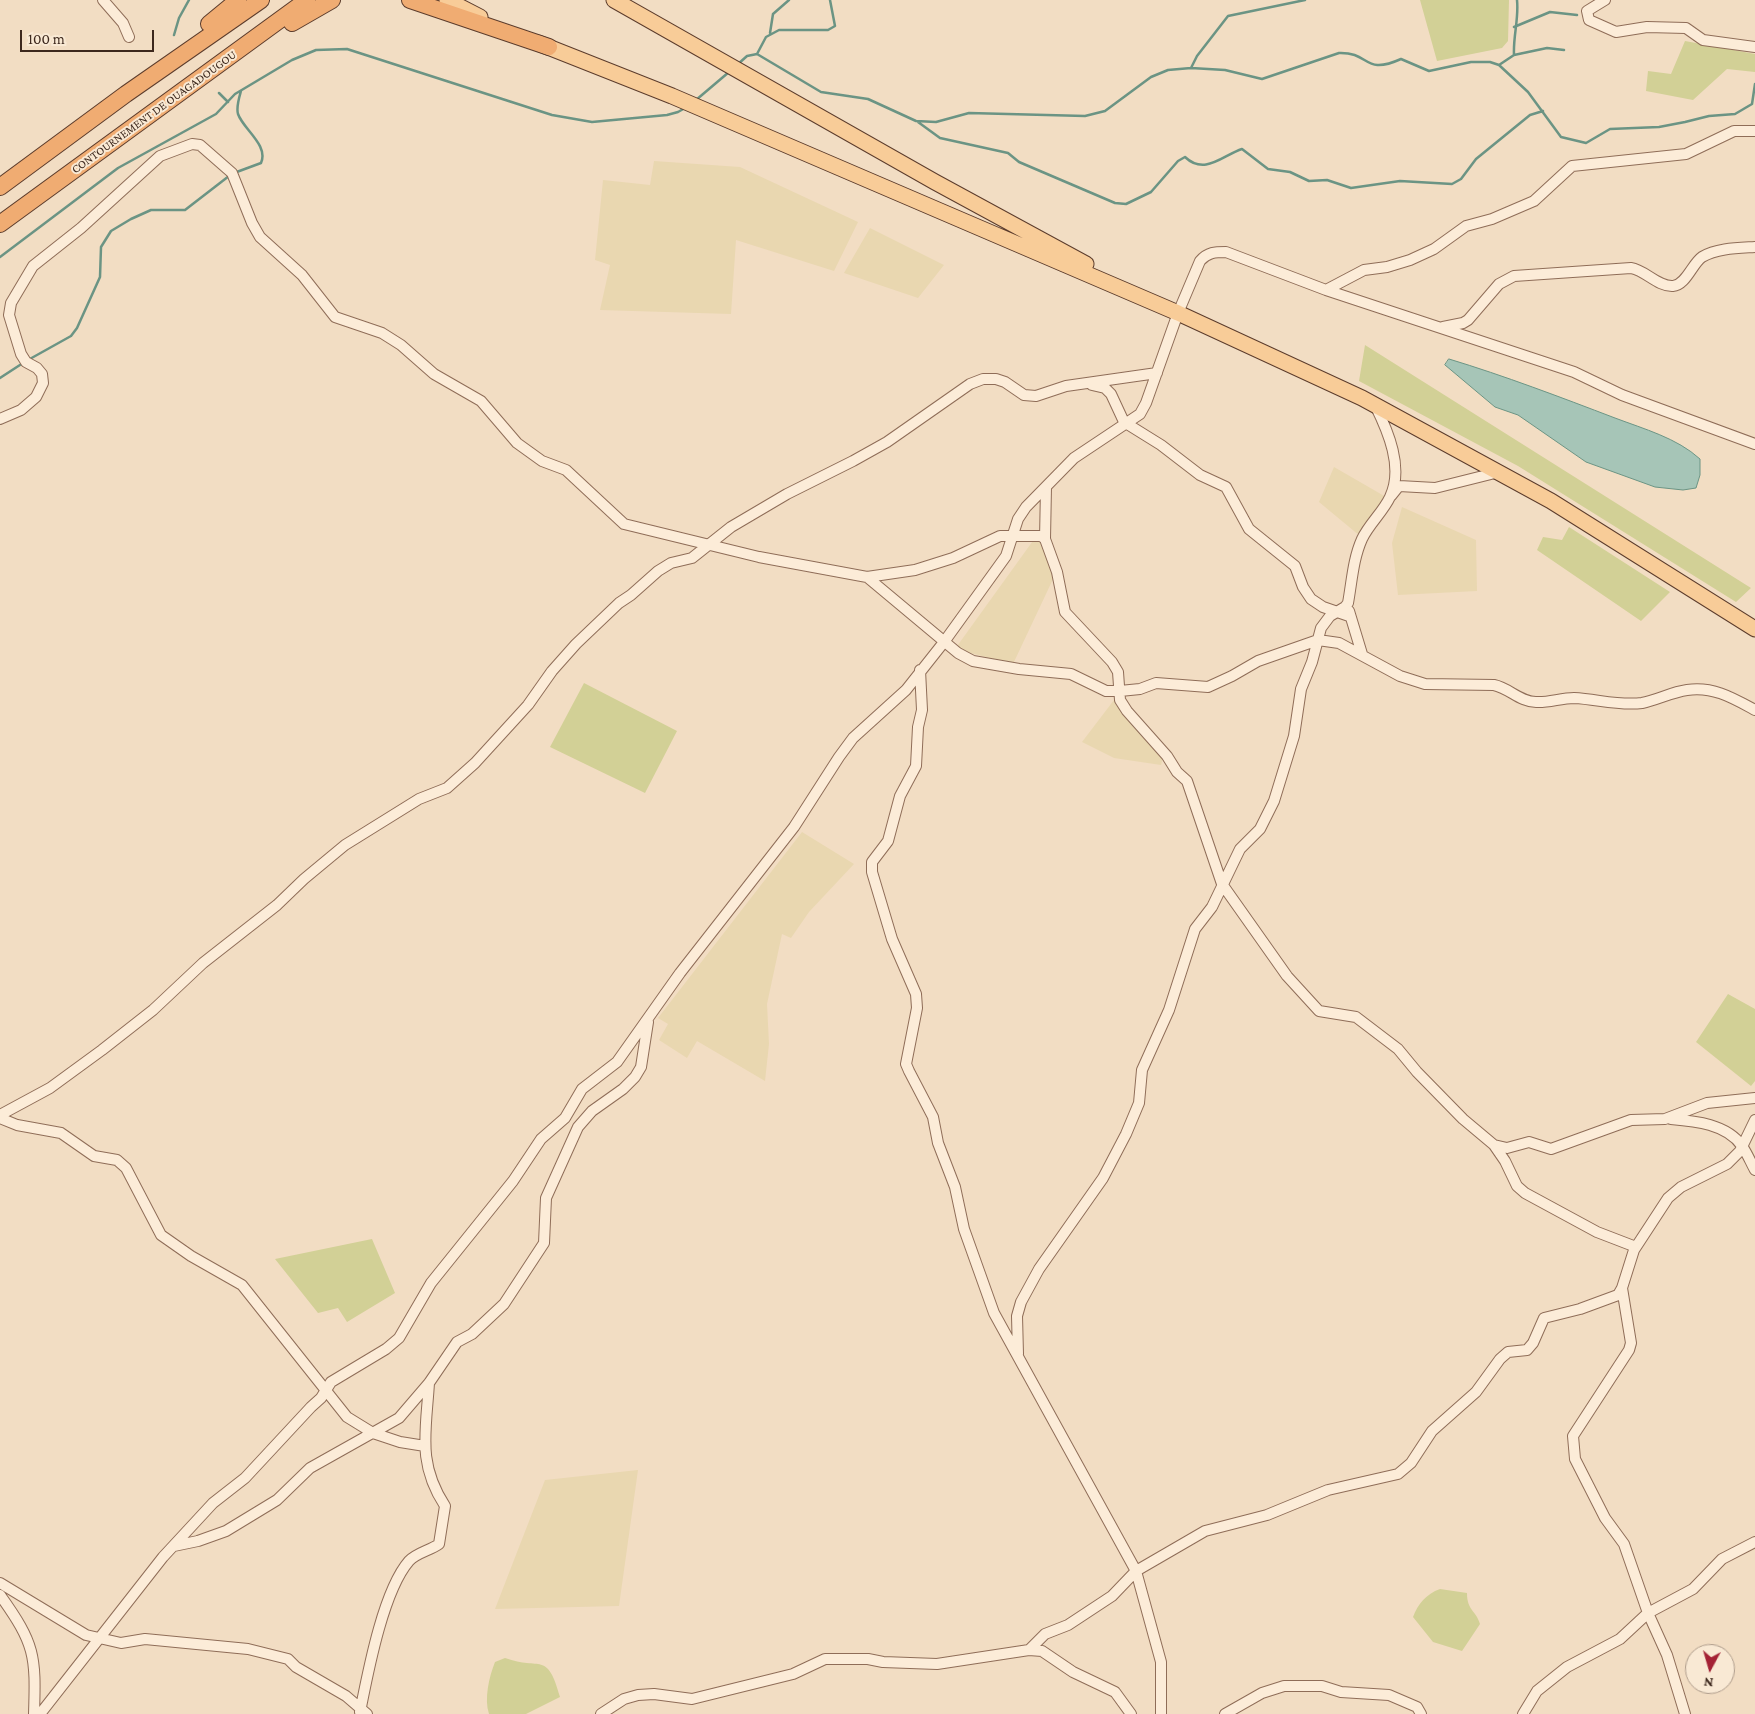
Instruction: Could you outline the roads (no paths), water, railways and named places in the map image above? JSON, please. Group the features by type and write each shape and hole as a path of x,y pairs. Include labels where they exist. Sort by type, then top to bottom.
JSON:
{"highway":[{"path":"126,94 238,0"},
{"path":"0,187 126,94 261,0"},
{"name":"CONTOURNEMENT DE OUAGADOUGOU","path":"0,224 307,0"},
{"path":"144,120 309,12 332,0"},
{"path":"410,0 549,47"}],"main road":[{"path":"447,0 457,7 549,47 716,114 1178,313 1374,404 1552,502 1755,629"},
{"path":"614,0 987,211 1178,313"}],"street":[{"path":"103,0 123,24 129,37"},
{"path":"1605,0 1587,11 1586,15 1589,20 1599,26 1616,32 1647,26 1686,28 1703,40 1755,47"},
{"path":"1326,290 1364,270 1388,267 1410,260 1434,249 1466,226 1492,219 1534,201 1572,166 1686,154 1734,131 1755,131"},
{"path":"0,420 21,410 36,397 43,383 42,374 37,368 26,362 21,354 9,315 11,303 33,266 81,228 160,156 192,144 200,145 232,174 252,224 260,237 302,275 335,317 382,333 401,345 434,374 481,401 517,443 542,461 566,470 624,524 708,545 867,578 916,570 953,558 1000,536 1037,534 1045,539"},
{"path":"1442,327 1463,323 1468,320 1498,284 1514,276 1631,268 1639,269 1666,285 1673,286 1679,284 1702,258 1726,249 1755,247"},
{"path":"40,1714 174,1546 213,1503 245,1478 326,1391 331,1382 386,1350 399,1338 432,1283 513,1181 541,1139 565,1118 582,1089 617,1062 648,1018 794,827 848,744 906,690 944,642 1006,556 1018,520 1074,458 1140,414 1178,313 1200,261 1206,254 1226,252 1326,290 1574,372 1622,395 1755,444"},
{"path":"0,1116 50,1088 153,1010 203,963 277,905 304,879 345,845 419,799 447,788 475,763 528,706 552,671 576,644 619,603 658,571 671,563 692,558 731,528 787,494 887,442 970,384 983,379 996,379 1005,382 1024,395 1036,396 1066,386 1157,373"},
{"path":"1086,383 1105,388 1126,424 1161,445 1200,474 1226,487 1249,529 1295,566 1303,587 1311,599 1349,616"},
{"path":"1374,404 1391,442 1394,478 1390,496"},
{"path":"1362,654 1349,616 1348,603 1356,555 1363,537 1390,496 1399,486 1435,488 1499,472"},
{"path":"1046,487 1045,539 1057,572 1065,612 1112,662 1118,672 1120,700 1127,711 1167,756 1177,772 1186,781 1222,884 1287,976 1310,1004 1319,1011 1356,1017 1398,1049 1417,1072 1463,1119 1494,1145 1505,1161 1517,1186 1525,1193 1597,1232 1636,1247"},
{"path":"867,578 958,653 973,661 1019,669 1071,674 1106,691 1140,689 1156,683 1208,687 1258,661 1318,640 1339,643 1400,676 1425,684 1502,686 1526,701 1537,702 1573,698 1610,704 1642,702 1686,690 1706,689 1719,692 1755,710"},
{"path":"1018,1356 1018,1316 1021,1302 1039,1269 1104,1178 1126,1134 1139,1103 1142,1070 1169,1010 1195,929 1212,907 1240,849 1260,829 1274,801 1294,736 1301,689 1312,662 1321,628 1330,616 1348,603"},
{"path":"920,670 922,710 918,727 916,766 900,796 888,841 872,862 872,872 892,938 916,994 917,1008 906,1064 933,1117 938,1143 955,1187 964,1229 989,1303 1136,1571 1162,1662 1161,1714"},
{"path":"174,1546 198,1541 226,1530 277,1500 310,1468 399,1418 429,1383 457,1342 472,1334 504,1304 544,1243 546,1198 578,1127 592,1111 624,1089 641,1067 648,1018"},
{"path":"1665,1119 1707,1103 1755,1098"},
{"path":"0,1116 17,1125 61,1133 94,1156 117,1160 126,1168 161,1235 191,1256 242,1285 347,1417 373,1433 400,1442 425,1446"},
{"path":"1494,1145 1506,1148 1528,1142 1551,1149 1631,1120 1665,1119 1696,1121 1729,1132 1742,1146 1755,1170"},
{"path":"1029,1650 1045,1634 1068,1625 1112,1596 1136,1571 1205,1531 1267,1515 1328,1490 1398,1474 1410,1463 1432,1431 1476,1392 1500,1358 1508,1352 1527,1350 1533,1344 1544,1318 1580,1309 1618,1295 1636,1247 1668,1198 1681,1187 1726,1164 1742,1146 1755,1120"},
{"path":"1622,1288 1631,1343 1629,1350 1573,1436 1573,1448 1575,1459 1586,1485 1605,1518 1624,1544 1648,1614 1667,1655 1684,1714"},
{"path":"362,1712 383,1613 410,1559 439,1544 445,1506 426,1467 425,1446 429,1383"},
{"path":"1523,1714 1537,1691 1567,1667 1620,1640 1648,1614 1693,1589 1722,1559 1755,1542"},
{"path":"0,1583 86,1635 98,1639 121,1643 145,1639 248,1649 288,1659 296,1667 346,1696 362,1712"},
{"path":"0,1595 24,1628 33,1652 36,1672 34,1714"},
{"path":"601,1714 624,1699 638,1695 654,1694 692,1699 793,1674 825,1659 868,1658 883,1662 937,1664 1029,1650 1042,1650 1074,1672 1115,1692 1131,1714"},
{"path":"1225,1714 1262,1693 1284,1686 1322,1686 1341,1692 1389,1695 1417,1707 1421,1714"}],"waterway":[{"path":"174,35 179,18 189,0"},
{"path":"770,33 773,14 789,0"},
{"path":"757,54 766,37 779,30 828,30 835,26 830,0"},
{"path":"1191,68 1197,56 1228,16 1305,0"},
{"path":"1499,65 1514,55 1517,0"},
{"path":"1514,27 1550,12 1577,15"},
{"path":"1514,55 1547,48 1564,50"},
{"path":"0,257 118,168 216,114 235,94 292,60 316,50 347,49 552,115 592,122 667,115 685,108"},
{"path":"737,65 747,56 757,54 821,92 868,99 916,121 936,122 969,113 1085,116 1105,111 1151,77 1168,70 1191,68 1225,70 1262,79 1339,53 1357,56 1373,64 1380,65 1389,64 1401,59 1429,71 1471,62 1490,62 1499,65 1528,92 1561,137 1586,143 1610,129 1659,127 1709,116 1735,114 1752,104 1755,84"},
{"path":"696,100 729,72"},
{"path":"234,173 261,163 263,156 259,144 238,114 241,91"},
{"path":"219,93 228,102"},
{"path":"918,122 940,138 1008,153 1019,162 1115,203 1126,204 1151,192 1178,161 1185,157 1200,165 1214,162 1242,149 1268,169 1290,172 1309,181 1327,180 1351,188 1400,181 1452,184 1461,179 1476,159 1530,115 1543,111"},
{"path":"28,360 71,336 77,328 100,277 101,247 111,231 151,210 185,210 229,176"},
{"path":"0,378 23,363"}]}
